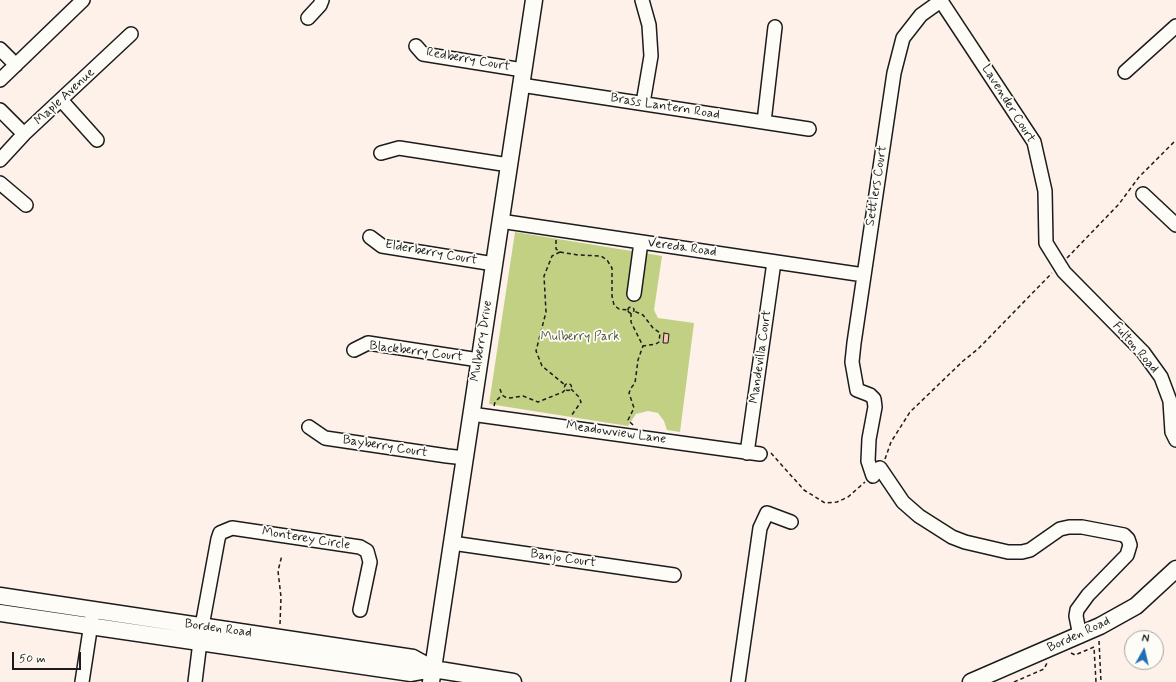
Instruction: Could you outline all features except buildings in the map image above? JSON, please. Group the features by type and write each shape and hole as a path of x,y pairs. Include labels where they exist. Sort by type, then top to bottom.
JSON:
{"main road":[{"name":"Mulberry Drive","path":"432,676 534,0"},
{"name":"Borden Road","path":"971,682 1080,636 1136,606 1176,569"},
{"name":"Borden Road","path":"0,596 413,658 432,676"},
{"name":"Borden Road","path":"0,613 200,644 411,674 513,682"}],"street":[{"path":"0,80 83,0"},
{"path":"308,18 320,5 322,0"},
{"path":"642,0 649,24 651,56 643,103"},
{"name":"Settlers Court","path":"877,472 868,461 869,439 875,407 874,399 870,395 856,390 853,356 864,275 896,66 903,38 921,15 924,5 942,0"},
{"name":"Lavender Court","path":"942,0 1034,142 1045,191 1046,243"},
{"path":"1125,72 1176,26"},
{"path":"764,122 775,27"},
{"name":"Maple Avenue","path":"0,160 24,134 62,101 131,34"},
{"name":"Redberry Court","path":"416,46 423,54 522,77"},
{"path":"0,49 16,65"},
{"name":"Brass Lantern Road","path":"522,77 643,103 809,129"},
{"path":"62,101 97,140"},
{"path":"0,110 24,134"},
{"path":"381,153 398,148 509,165"},
{"path":"0,183 26,205"},
{"path":"1142,194 1176,225"},
{"name":"Vereda Road","path":"500,221 864,275"},
{"name":"Elderberry Court","path":"370,237 382,246 494,264"},
{"path":"634,294 641,242"},
{"name":"Fulton Road","path":"1046,243 1061,269 1143,352 1161,377 1170,401 1175,434"},
{"name":"Mandevilla Court","path":"758,452 774,262"},
{"name":"Blackberry Court","path":"354,350 368,343 479,360"},
{"name":"Meadowview Lane","path":"471,414 758,452"},
{"name":"Bayberry Court","path":"309,427 325,438 465,458"},
{"path":"877,472 903,502 919,516 965,542 1008,552 1022,552 1030,550 1060,529 1069,527 1082,527 1124,535 1128,539 1130,545 1127,555 1088,595 1077,610 1080,636"},
{"path":"738,682 760,528 767,513 791,522"},
{"name":"Monterey Circle","path":"202,626 218,539 220,533 232,528 360,547 366,551 370,562 360,610"},
{"name":"Banjo Court","path":"452,543 674,575"},
{"path":"82,682 93,610"},
{"path":"195,682 202,626"}],"path":[{"path":"758,452 774,455 804,490 825,503 837,502 848,497 877,472 891,442 910,412 963,361 978,350 1061,269 1119,204 1139,176 1176,140"},
{"path":"566,389 565,385 542,366 536,351 546,312 544,276 552,256 560,252 578,255 601,256 612,268 612,296 614,305 619,310 628,310 632,307 634,311 643,315 653,328 660,333 659,342 656,344 643,346"},
{"path":"628,310 631,313 631,322 643,346 638,360 635,384 629,393 634,408 628,420 634,426 635,436"},
{"path":"565,385 570,384 571,389 579,397 581,402 573,412 569,427"},
{"path":"500,390 502,395 510,398 523,396 538,402 566,389 571,389"},
{"path":"492,416 495,402 502,395"},
{"path":"280,624 281,597 278,571 282,555"},
{"path":"1099,641 1101,682"},
{"path":"1071,653 1075,655 1094,647 1096,682"},
{"path":"1014,682 1044,669 1048,663"}],"green space":[{"name":"Mulberry Park","path":"515,232 662,256 654,310 658,318 694,323 680,432 667,430 664,421 658,413 648,411 636,414 628,426 489,404"}]}
